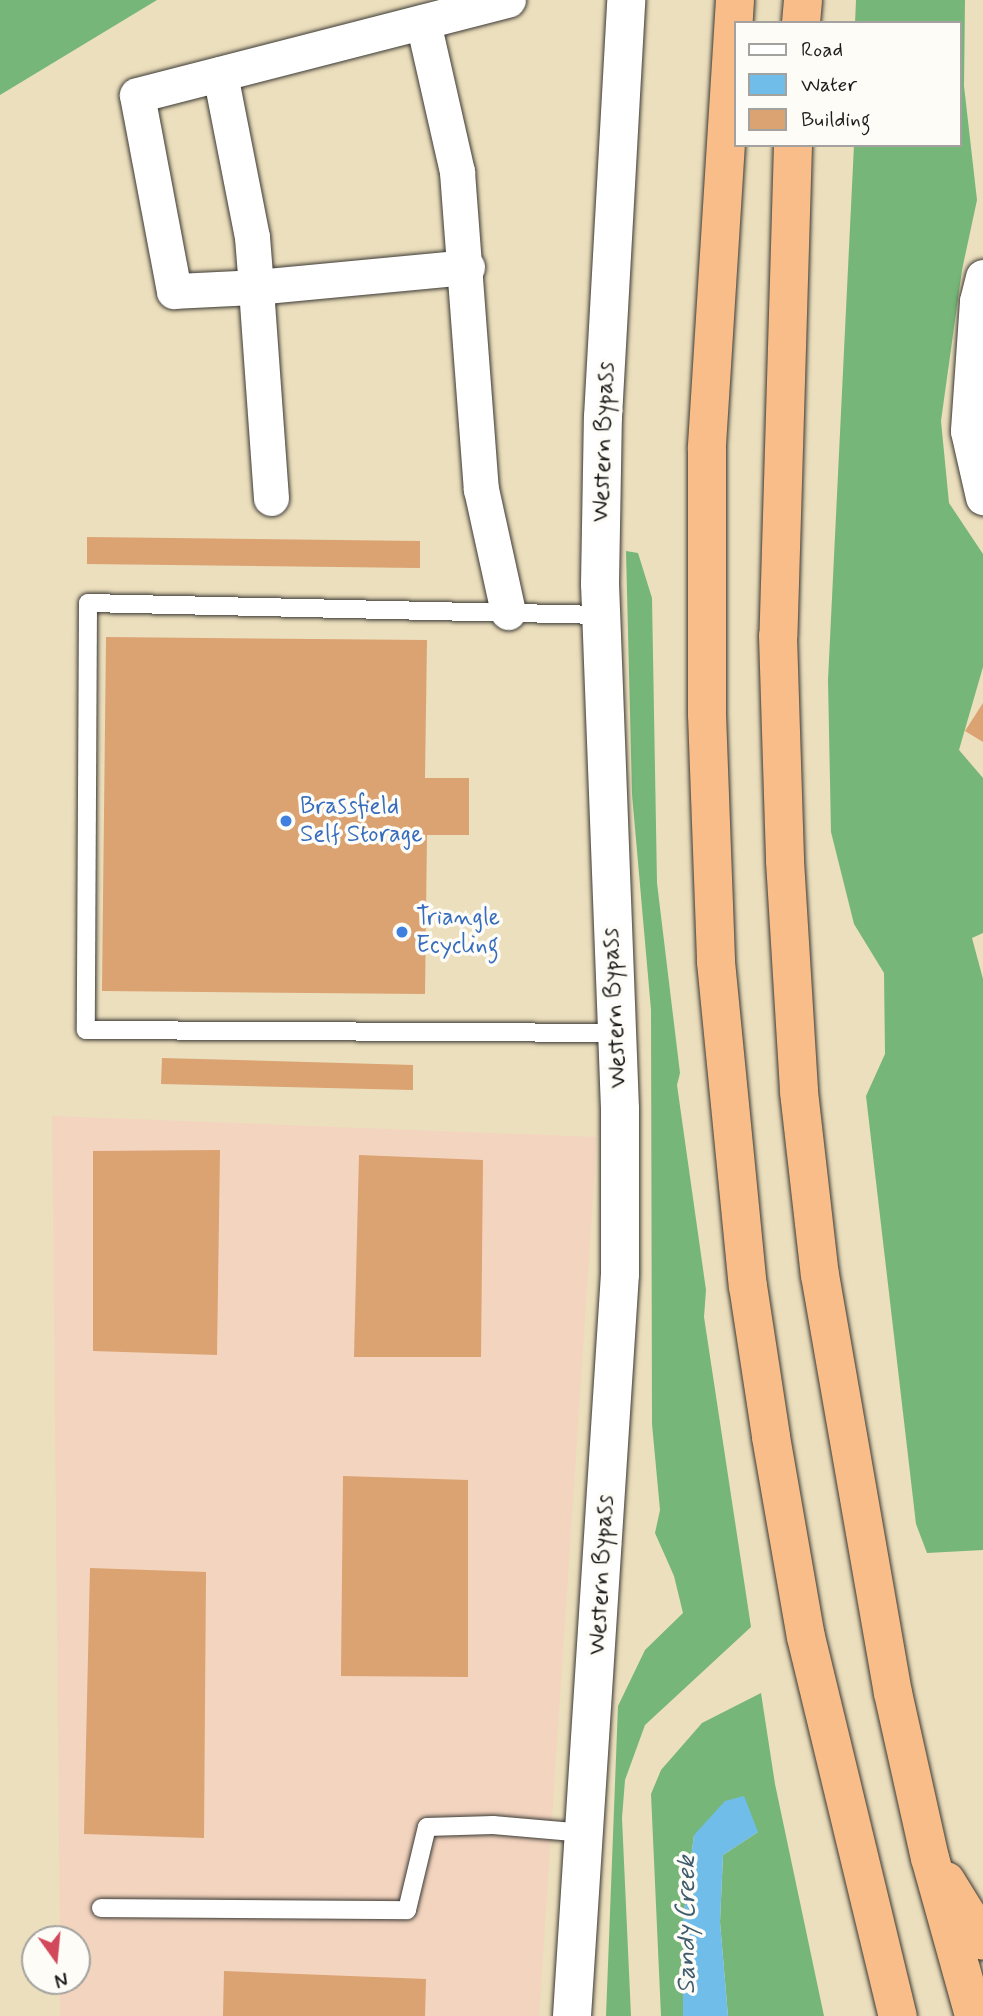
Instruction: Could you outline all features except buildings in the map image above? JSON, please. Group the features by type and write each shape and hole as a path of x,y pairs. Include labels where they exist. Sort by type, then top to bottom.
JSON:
{"highway":[{"path":"735,0 706,449 707,714 716,962 748,1286 806,1637 839,1783 898,2016"},
{"path":"801,21 803,0"},
{"path":"793,147 778,636 785,861 799,1091 820,1275 855,1488 930,1858 974,2016"},
{"path":"839,1783 876,2016"},
{"path":"930,1858 983,1941"}],"street":[{"path":"467,267 256,288 174,291 137,95 508,0"},
{"name":"Western Bypass","path":"572,2016 620,1273 616,1033 601,615 603,417 626,0"},
{"path":"423,22 457,172 467,267 481,489 508,612"},
{"path":"220,74 251,237 271,498"},
{"path":"983,277 968,431 983,497"}],"lane":[{"path":"601,615 89,603 86,1030 616,1033"},
{"path":"101,1908 407,1910 427,1827 493,1825 585,1833"}],"shaded area":[{"path":"52,1116 597,1137 539,2016 60,2016 60,1995 91,1995 91,1925 60,1925"}],"green space":[{"path":"0,0 157,0 0,95"},
{"path":"856,0 965,0 964,86 977,200 962,270 941,421 949,503 983,554 983,667 959,750 983,778 983,933 972,938 983,979 983,1550 927,1553 916,1524 866,1096 885,1054 884,973 854,924 831,832 828,680 854,147 962,147 962,21 855,21"},
{"path":"626,551 638,553 652,598 657,883 680,1073 677,1085 706,1290 704,1317 751,1627 645,1725 625,1780 622,1818 631,2016 606,2016 618,1706 645,1650 683,1613 674,1576 655,1533 660,1510 652,1424 651,1010 632,794"},
{"path":"761,1693 775,1784 824,2016 728,2016 720,1922 723,1855 758,1832 694,1835 683,1919 683,2016 661,2016 651,1794 661,1770 702,1723"}],"water":[{"name":"Sandy Creek","path":"744,1796 758,1832 723,1855 720,1922 728,2016 683,2016 683,1919 694,1835 725,1801"}],"place":[{"name":"Brassfield Self Storage","path":"286,821"},
{"name":"Triangle Ecycling","path":"402,932"}]}
